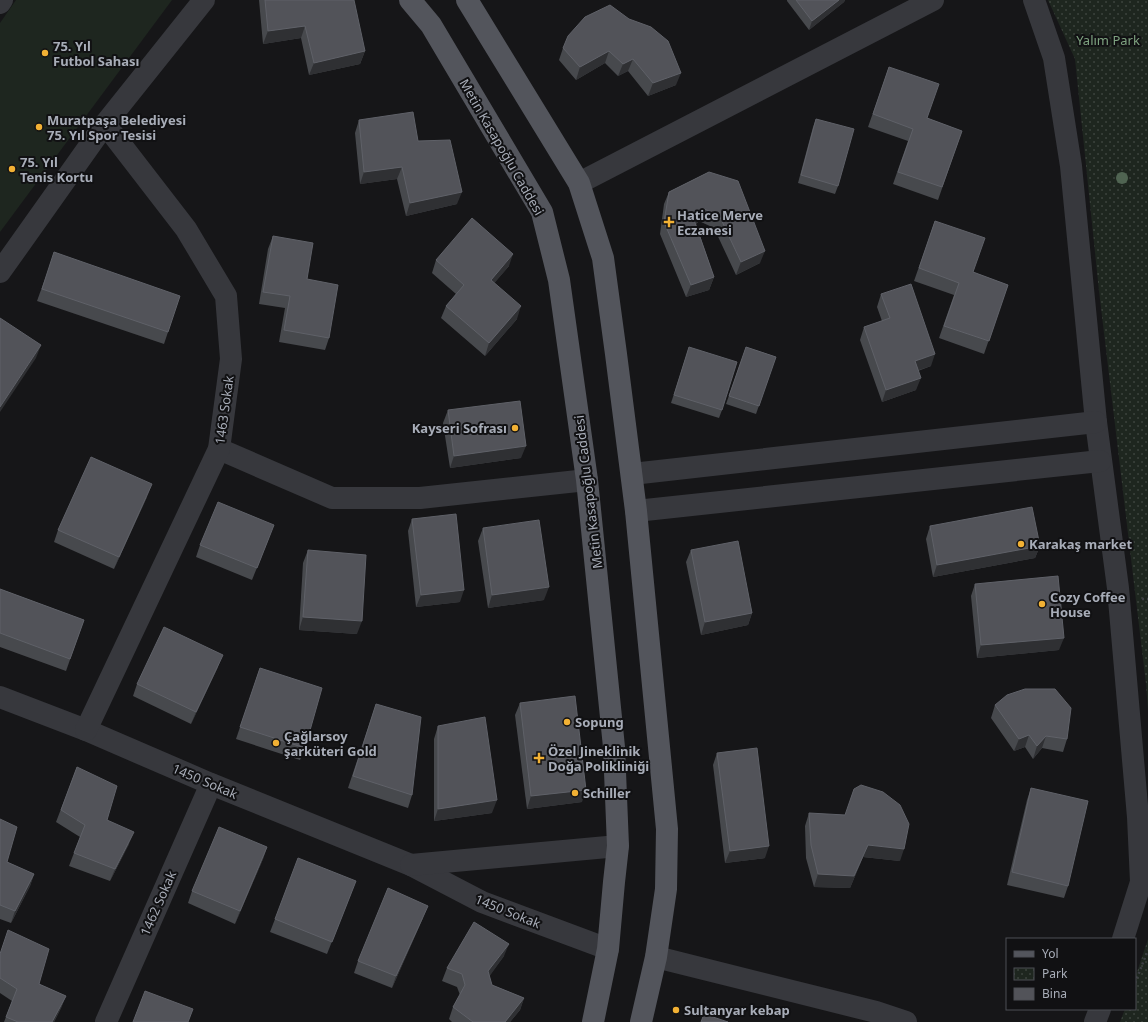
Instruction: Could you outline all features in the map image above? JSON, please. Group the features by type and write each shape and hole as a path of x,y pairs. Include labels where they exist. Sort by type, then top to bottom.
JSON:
{"main road":[{"name":"Metin Kasapoğlu Caddesi","path":"410,0 431,25 542,212 560,280 587,480 614,747 618,846 608,950 593,1022"},
{"path":"467,0 579,183 603,258 632,474 667,829 666,889 656,957 641,1022"}],"street":[{"path":"0,272 104,124 204,0"},
{"path":"579,183 933,0"},
{"path":"1034,0 1054,58 1071,166 1100,461 1118,588 1138,817 1141,882 1123,938"},
{"name":"1463 Sokak","path":"86,730 219,449 231,359 226,296 186,229 104,124"},
{"path":"632,474 1096,422"},
{"path":"219,449 332,498 420,498 587,480"},
{"path":"636,511 1100,461"},
{"name":"1450 Sokak","path":"0,696 86,730 211,784 411,865 482,902 608,950"},
{"name":"1462 Sokak","path":"106,1022 211,784"},
{"name":"1450 Sokak","path":"411,865 618,846"},
{"path":"656,957 876,1012 906,1022"},
{"path":"1096,1022 1100,1010"}],"path":[{"path":"1136,980 1148,950"}],"green space":[{"name":"Muratpaşa Belediyesi 75. Yıl Spor Tesisi","path":"16,0 172,0 0,232 0,23"},
{"name":"Yalım Park","path":"1048,0 1148,0 1148,711 1099,291 1075,59"},
{"path":"1148,939 1148,1022 1120,1022 1125,1010 1136,1010 1136,975"}],"building":[{"path":"265,0 354,0 365,51 314,63 305,26 268,31"},
{"path":"796,0 839,0 812,21"},
{"path":"610,5 629,19 651,27 668,41 681,73 653,83 633,59 623,64 609,51 580,67 563,48 568,36 585,17"},
{"path":"889,67 939,84 927,118 962,131 942,187 898,172 913,129 873,114"},
{"path":"413,112 418,141 450,140 462,192 410,203 402,167 364,172 359,120"},
{"path":"816,119 854,129 838,186 801,175"},
{"path":"709,172 738,181 765,251 741,262 719,215 704,209 693,217 714,277 691,285 664,222 669,192"},
{"path":"472,218 513,254 491,280 521,306 489,343 446,306 464,285 436,260"},
{"path":"935,221 985,238 973,272 1008,285 989,341 944,326 959,283 919,268"},
{"path":"273,236 313,243 307,279 338,285 329,338 284,330 290,296 263,292"},
{"path":"54,252 180,296 168,332 42,289"},
{"path":"911,284 935,354 915,361 921,378 886,390 864,327 890,318 881,294"},
{"path":"0,318 41,345 0,407"},
{"path":"689,347 737,362 722,410 674,395"},
{"path":"746,347 776,357 759,406 729,396"},
{"path":"520,401 526,446 454,456 448,410"},
{"path":"91,457 152,484 119,557 58,530"},
{"path":"218,502 274,525 257,568 200,545"},
{"path":"1032,507 1040,546 937,565 930,526"},
{"path":"456,514 464,590 421,595 412,519"},
{"path":"539,520 549,587 492,595 483,528"},
{"path":"738,541 752,613 705,622 691,550"},
{"path":"308,550 366,555 362,621 303,617"},
{"path":"1058,576 1064,638 981,645 975,584"},
{"path":"0,589 84,620 70,659 0,633"},
{"path":"164,627 223,655 196,712 137,684"},
{"path":"260,668 322,688 305,748 240,727"},
{"path":"1025,689 1055,689 1071,708 1067,739 1046,736 1037,746 1029,735 1019,739 995,705 1007,695"},
{"path":"575,696 586,790 531,796 520,703"},
{"path":"376,704 421,717 412,795 353,776"},
{"path":"485,717 497,800 438,809 438,726"},
{"path":"757,748 769,846 730,851 717,753"},
{"path":"77,767 117,786 107,820 134,832 115,869 74,853 85,825 61,810"},
{"path":"861,785 883,792 900,805 909,824 904,849 868,845 854,876 818,874 811,845 809,813 845,815 854,789"},
{"path":"1031,788 1088,801 1068,886 1012,872"},
{"path":"0,819 17,827 7,862 34,874 15,911 0,905"},
{"path":"219,827 267,847 240,911 192,891"},
{"path":"298,858 356,881 332,942 275,919"},
{"path":"388,888 428,906 396,976 358,961"},
{"path":"474,922 509,944 488,971 492,985 524,998 505,1022 473,1022 453,1007 465,985 462,974 447,968"},
{"path":"8,930 49,949 39,984 66,996 52,1022 18,1022 6,1017 17,989 0,978 0,954"},
{"path":"145,991 193,1009 188,1022 133,1022"},
{"path":"704,1014 728,1022 701,1022"}],"place":[{"name":"75. Yıl Futbol Sahası","path":"45,53"},
{"name":"Muratpaşa Belediyesi 75. Yıl Spor Tesisi","path":"39,127"},
{"name":"75. Yıl Tenis Kortu","path":"12,169"},
{"name":"Hatice Merve Eczanesi","path":"669,222"},
{"name":"Kayseri Sofrası","path":"515,428"},
{"name":"Karakaş market","path":"1021,544"},
{"name":"Cozy Coffee House","path":"1042,604"},
{"name":"Sopung","path":"567,722"},
{"name":"Çağlarsoy şarküteri Gold","path":"276,743"},
{"name":"Özel Jineklinik Doğa Polikliniği","path":"539,758"},
{"name":"Schiller","path":"575,793"},
{"name":"Sultanyar kebap","path":"676,1010"}]}
